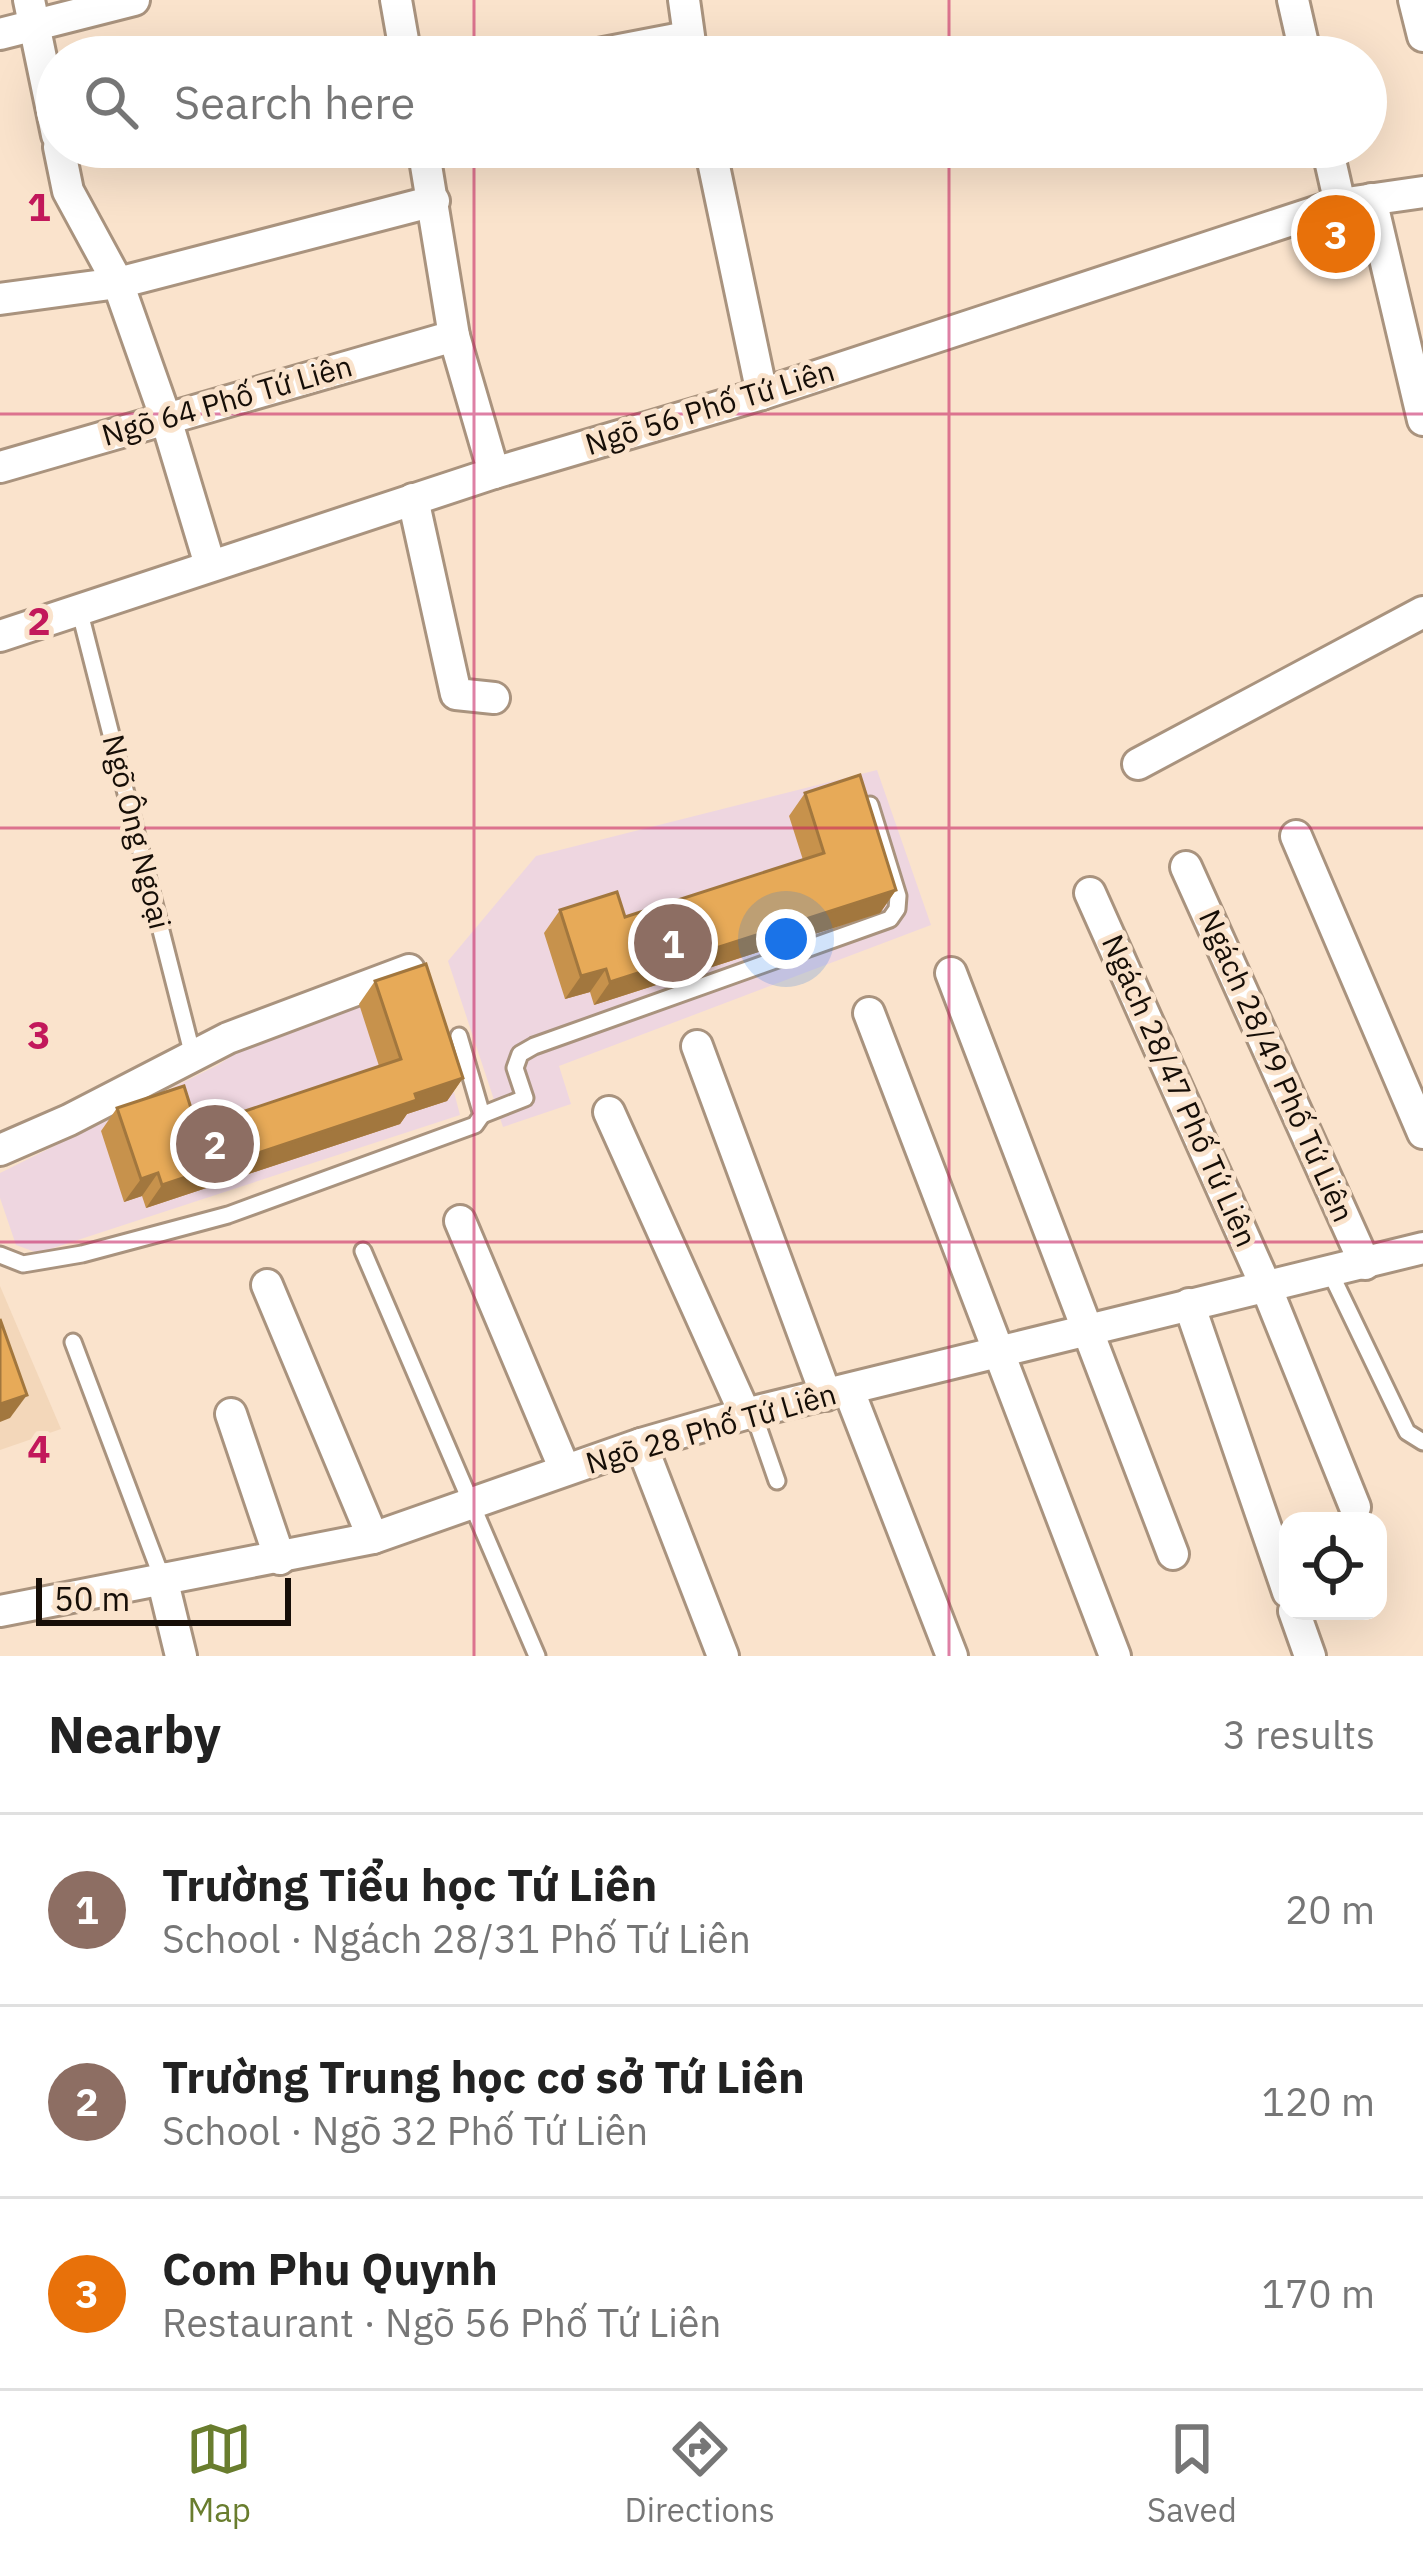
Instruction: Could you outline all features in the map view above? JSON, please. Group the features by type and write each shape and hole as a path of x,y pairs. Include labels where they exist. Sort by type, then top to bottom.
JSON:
{"street":[{"path":"0,34 32,12 134,0"},
{"path":"396,0 402,36"},
{"path":"684,0 688,36"},
{"path":"1293,0 1301,36"},
{"path":"1414,0 1423,36"},
{"path":"67,168 68,191 118,283 210,565"},
{"path":"428,168 454,336 494,473"},
{"path":"714,168 762,394"},
{"path":"1332,168 1340,204"},
{"name":"Ngõ 56 Phố Tứ Liên","path":"0,637 413,499 762,394 1340,204 1423,192"},
{"path":"1371,199 1423,420"},
{"path":"0,299 118,283 434,201"},
{"name":"Ngõ 64 Phố Tứ Liên","path":"0,467 454,336"},
{"path":"413,499 456,694 494,698"},
{"path":"1138,764 1423,612"},
{"path":"1296,836 1423,1133"},
{"name":"Ngách 28/49 Phố Tứ Liên","path":"1186,867 1365,1264"},
{"name":"Ngách 28/47 Phố Tứ Liên","path":"1090,893 1268,1288 1355,1508"},
{"path":"0,1150 228,1038 420,966"},
{"path":"951,973 1173,1554"},
{"path":"868,1013 1114,1656"},
{"path":"697,1046 837,1393 952,1656"},
{"path":"609,1112 749,1413"},
{"path":"460,1221 565,1470"},
{"name":"Ngõ 28 Phố Tứ Liên","path":"0,1611 373,1538 641,1444 749,1413 1423,1248"},
{"path":"267,1285 373,1538"},
{"path":"1190,1304 1279,1566"},
{"path":"231,1414 280,1559"},
{"path":"641,1444 722,1656"},
{"path":"162,1578 181,1656"},
{"path":"1297,1620 1310,1656"}],"lane":[{"name":"Ngõ Ông Ngoại","path":"79,609 193,1056"},
{"path":"0,1255 23,1264 82,1254 228,1215 448,1137 476,1125 482,1115 525,1099 514,1068 520,1054 534,1046 890,920 898,896 870,805"},
{"path":"460,1036 482,1115"},
{"path":"363,1251 537,1656"},
{"path":"1330,1272 1423,1442"},
{"path":"74,1342 162,1578"},
{"path":"749,1413 777,1481"}],"shaded area":[{"path":"877,770 931,925 559,1066 571,1104 503,1127 448,961 536,856"},
{"path":"424,978 460,1115 38,1253 16,1245 0,1198 0,1173 218,1065 265,1034"},
{"path":"0,1286 61,1429 0,1450"}],"building":[{"path":"860,775 896,890 610,982 606,969 581,976 560,910 617,892 625,917 824,853 805,793"},
{"path":"426,964 463,1078 415,1094 417,1100 162,1185 158,1173 141,1179 117,1108 184,1086 197,1127 401,1059 375,981"},
{"path":"0,1319 27,1395 0,1404"}],"place":[{"name":"Com Phu Quynh","path":"1336,234"},
{"name":"Trường Tiểu học Tứ Liên","path":"673,943"},
{"name":"Trường Trung học cơ sở Tứ Liên","path":"215,1144"}]}
